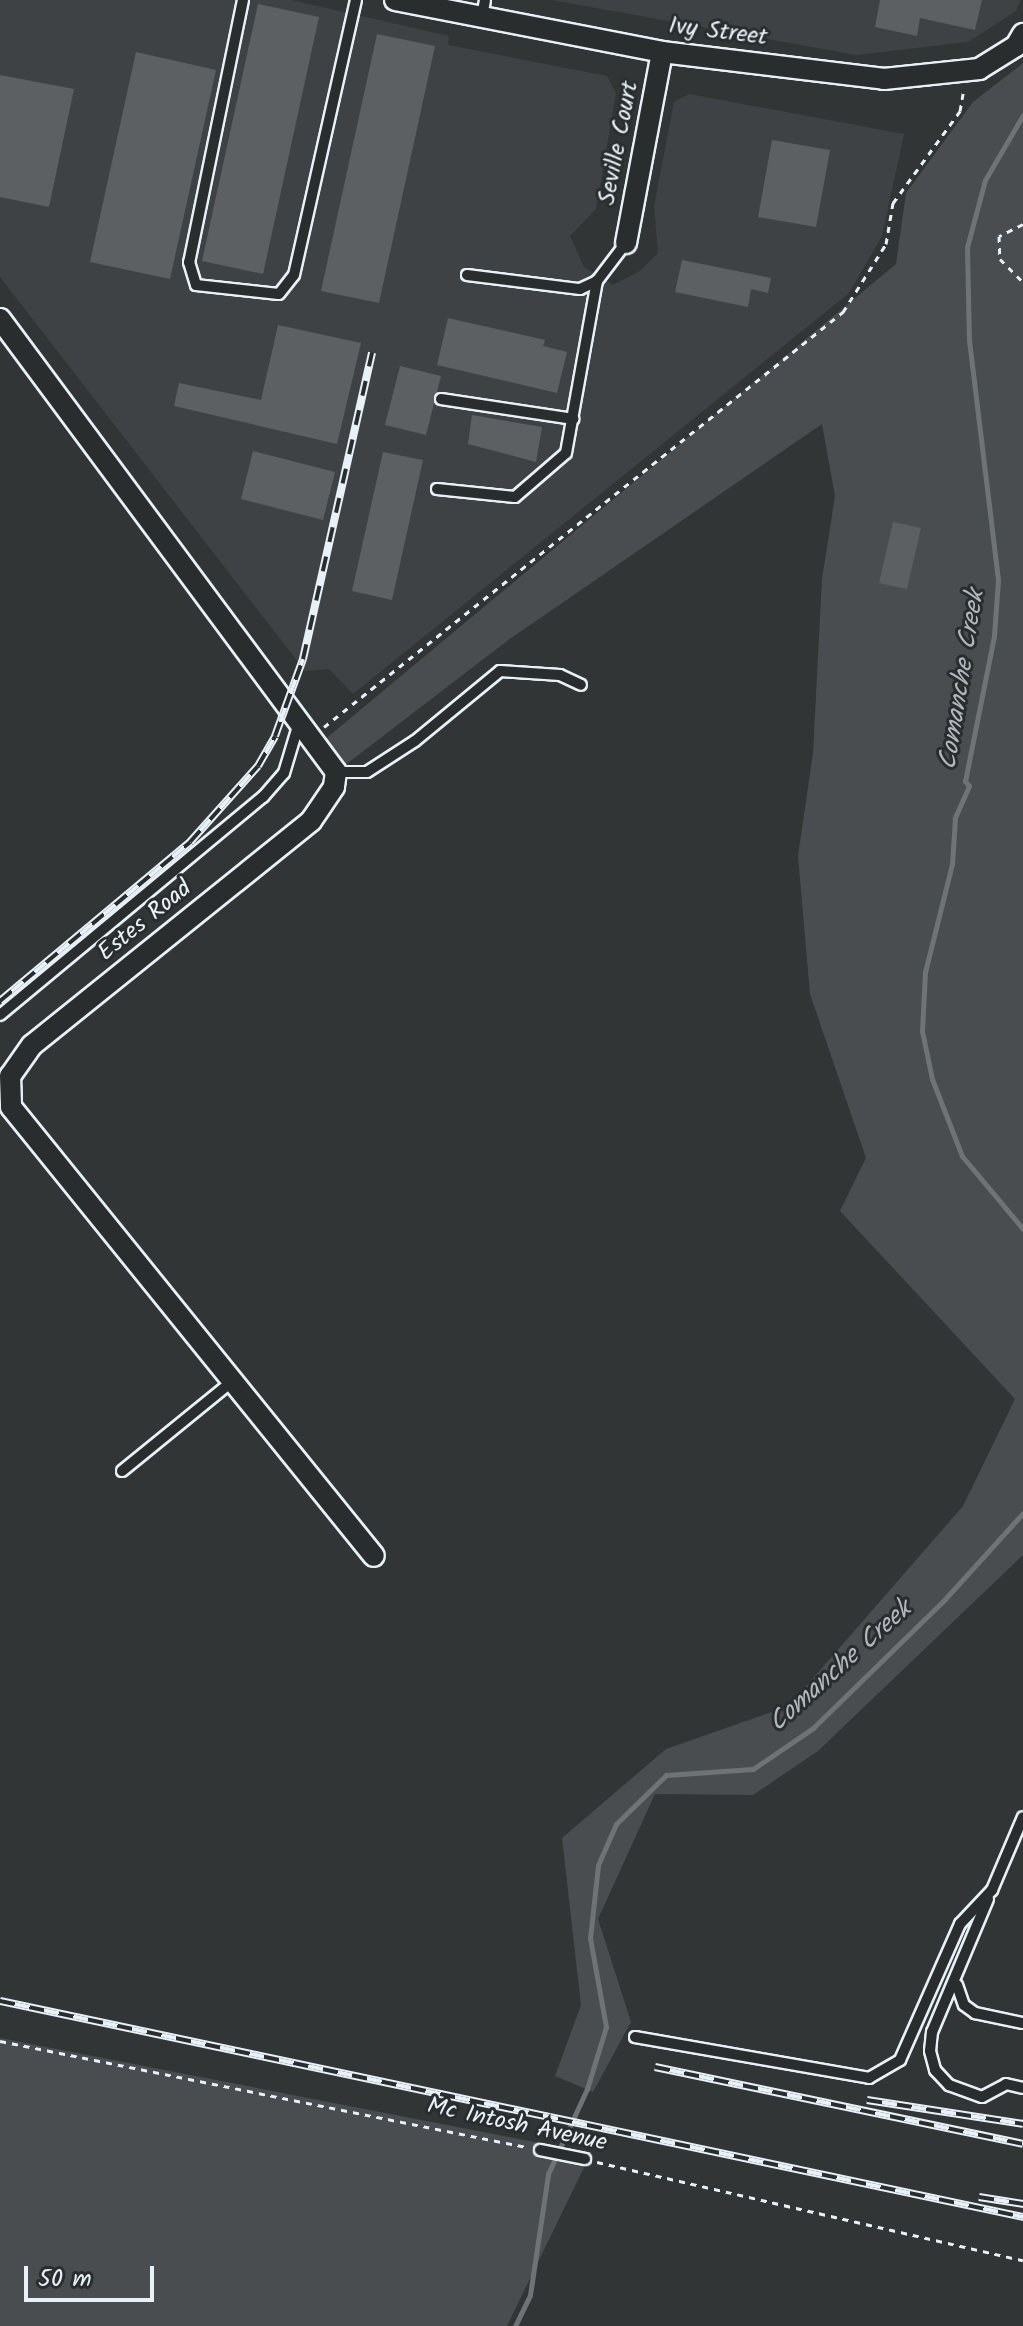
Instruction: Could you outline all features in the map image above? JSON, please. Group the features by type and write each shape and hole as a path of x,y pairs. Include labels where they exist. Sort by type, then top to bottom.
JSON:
{"street":[{"name":"Ivy Street","path":"395,0 484,8 662,52 884,79 961,72 996,61 1023,34"},
{"name":"Seville Court","path":"626,243 662,52"},
{"path":"0,319 336,772"},
{"name":"Estes Road","path":"336,772 334,787 311,821 32,1045 10,1076 11,1107 374,1556"}],"lane":[{"path":"243,0 189,262 196,285 279,294 294,275 356,0"},
{"path":"467,275 580,289 597,281 626,243"},
{"path":"437,489 515,497 566,453 597,281"},
{"path":"441,399 573,419"},
{"path":"336,772 367,772 415,741 500,671 560,675 581,685"},
{"path":"0,1015 263,797 284,773 306,729"},
{"path":"122,1471 234,1380"},
{"path":"1023,1817 956,1983 932,2032 935,2070 949,2085 982,2097 1006,2084 1023,2088"},
{"path":"635,2037 869,2078 900,2060 960,1924 992,1890"},
{"path":"956,1983 957,1995 975,2013 1023,2023"},
{"name":"Mc Intosh Avenue","path":"540,2150 585,2159"}],"path":[{"path":"306,729 843,312 886,244 893,203 964,103 961,72"},
{"path":"1023,224 999,236 1000,259 1023,282"},
{"name":"Mc Intosh Avenue","path":"0,2041 540,2150"},
{"name":"Mc Intosh Avenue","path":"585,2159 1023,2260"}],"shaded area":[{"path":"0,0 291,0 449,36 448,45 607,76 616,93 596,209 570,236 584,267 613,285 640,271 658,253 654,206 674,102 689,94 904,134 882,236 849,293 353,694 329,669 305,671 0,277"},
{"path":"552,0 1021,0 1016,11 968,42 856,55"},
{"path":"1023,63 1023,1555 818,1751 753,1795 655,1794 598,1919 631,2022 593,2092 555,2076 581,2005 562,1838 666,1749 789,1706 963,1506 1015,1399 840,1211 866,1158 810,994 798,856 813,753 822,579 835,496 822,424 507,641 344,766 323,741 896,264 906,193 973,102"},
{"path":"0,2038 591,2153 507,2326 0,2326"}],"building":[{"path":"880,0 982,0 975,30 920,18 917,36 875,27"},
{"path":"258,4 319,17 263,274 202,261"},
{"path":"377,34 435,46 379,303 321,291"},
{"path":"136,52 216,70 170,279 90,262"},
{"path":"0,75 74,89 49,207 0,197"},
{"path":"772,140 830,150 816,227 758,217"},
{"path":"682,260 771,278 768,293 751,289 748,307 675,292"},
{"path":"448,318 545,340 543,346 567,352 557,393 437,365"},
{"path":"278,325 361,343 337,444 174,406 179,383 261,400"},
{"path":"400,366 441,376 426,435 385,425"},
{"path":"472,415 542,427 536,462 468,444"},
{"path":"253,451 335,472 323,520 241,499"},
{"path":"383,452 423,460 392,600 352,591"},
{"path":"893,522 921,528 907,589 879,583"}],"waterway":[{"name":"Comanche Creek","path":"1023,115 985,180 967,247 969,340 998,580 994,636 965,781 969,786 955,818 952,864 925,972 922,1031 932,1079 962,1156 1023,1229"},
{"name":"Comanche Creek","path":"515,2326 530,2295 548,2174 587,2089 606,2027 590,1938 598,1865 616,1824 666,1775 753,1769 813,1728 945,1599 1023,1513"}],"railway":[{"path":"0,1001 190,842 258,766 275,736 303,659 372,353"},
{"path":"0,2001 1023,2217"},
{"path":"655,2067 1023,2144"},
{"path":"867,2100 1023,2124"},
{"path":"979,2197 1023,2204"}]}
